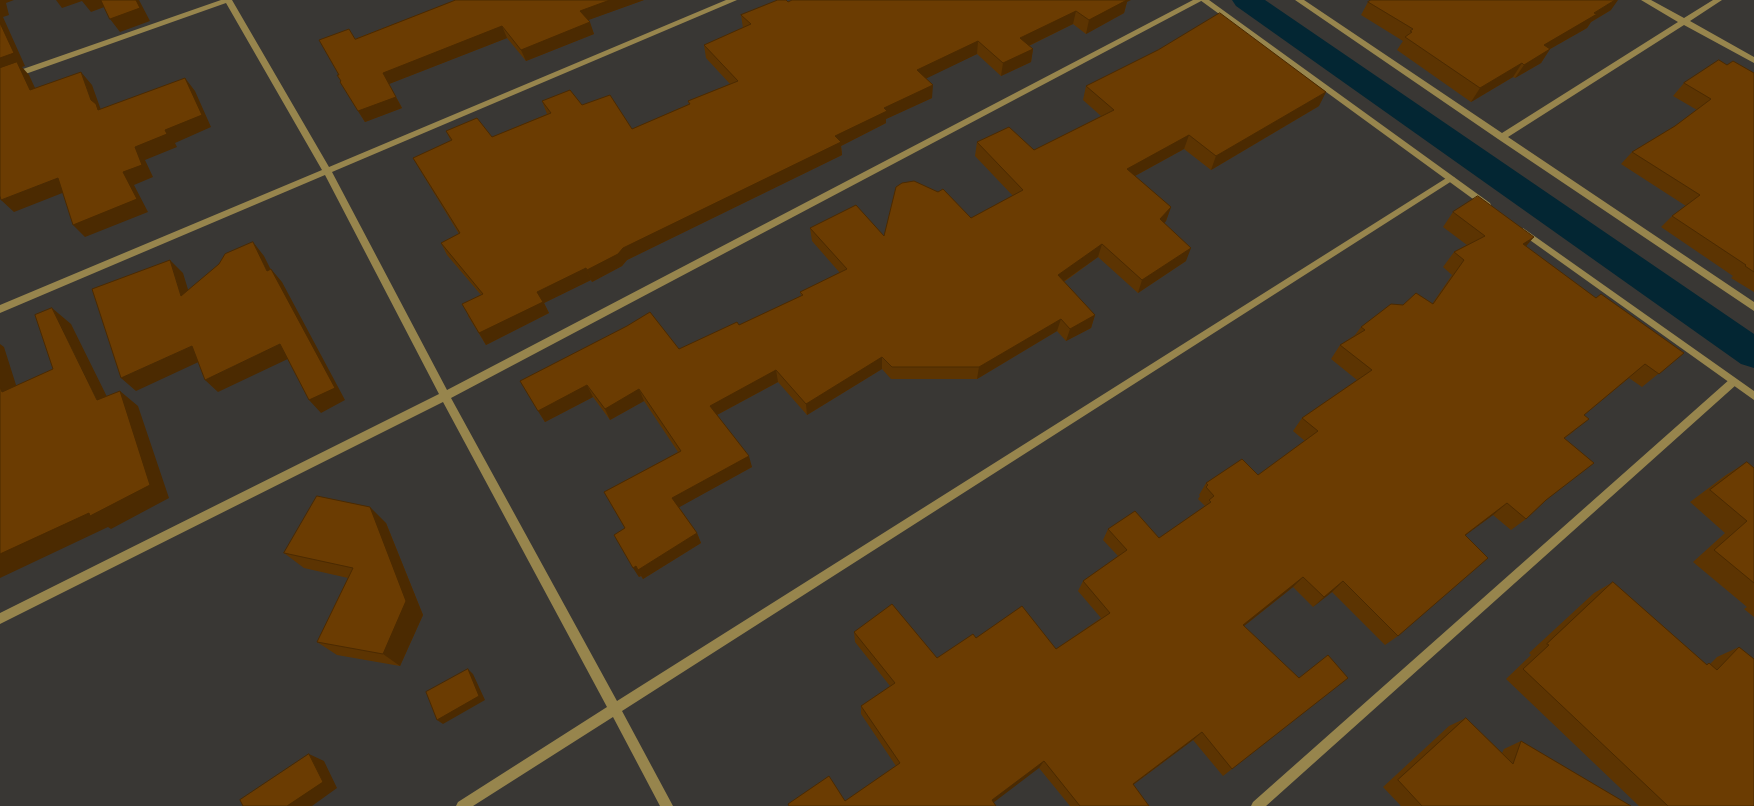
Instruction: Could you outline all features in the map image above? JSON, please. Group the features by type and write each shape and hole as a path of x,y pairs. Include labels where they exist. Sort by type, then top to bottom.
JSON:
{"street":[{"path":"0,80 228,0 328,172 445,396 667,806"},
{"path":"0,309 733,0"},
{"path":"0,618 445,396 1199,0"},
{"path":"1204,0 1491,208"},
{"path":"1299,0 1754,307"},
{"path":"1646,0 1754,60"},
{"path":"1501,137 1718,0"},
{"path":"462,806 1451,179"},
{"path":"1515,225 1754,396"},
{"path":"1258,806 1733,382"}],"building":[{"path":"101,0 136,0 140,8 110,19"},
{"path":"456,0 610,0 580,11 590,22 521,50 502,26 383,73 396,97 358,111 340,82 337,75 339,75 319,40 349,29 355,39"},
{"path":"778,0 786,0 788,2 792,0 1127,0 1089,20 1076,11 1020,38 1033,49 1003,63 978,41 917,70 933,85 884,108 887,111 835,136 841,142 623,248 618,254 587,270 586,268 537,292 543,302 479,333 462,304 483,294 441,243 460,233 413,158 452,140 446,131 477,118 492,137 551,113 542,101 570,90 582,105 610,95 632,129 690,104 688,101 738,81 704,45 751,24 741,15"},
{"path":"1371,0 1615,0 1594,13 1597,14 1544,45 1550,49 1480,88 1405,37 1413,29 1368,2"},
{"path":"1220,13 1326,92 1216,156 1189,135 1127,169 1171,207 1160,219 1191,248 1142,280 1102,244 1058,275 1095,315 1070,329 1061,319 979,367 892,367 882,357 806,404 776,370 710,406 749,456 672,498 697,533 638,570 636,566 633,568 614,535 625,528 604,492 681,451 639,389 605,409 587,385 538,411 520,381 627,326 650,312 679,349 737,322 739,325 803,295 800,292 847,269 810,228 856,205 884,236 896,187 902,183 914,181 938,192 943,189 971,218 1023,190 977,142 1009,127 1034,150 1114,110 1086,86 1158,50"},
{"path":"0,23 14,53 0,58"},
{"path":"1719,60 1727,65 1733,61 1754,73 1754,272 1672,216 1700,195 1632,152 1675,126 1711,99 1684,83"},
{"path":"17,62 30,90 81,72 91,100 96,104 98,110 185,78 202,115 165,130 167,134 135,147 142,165 123,172 137,199 73,225 58,178 1,200 0,68"},
{"path":"1478,196 1534,237 1523,244 1596,298 1601,294 1684,353 1659,374 1645,364 1584,415 1589,419 1564,438 1594,463 1546,500 1526,519 1507,503 1465,535 1488,558 1398,636 1343,581 1324,597 1303,577 1243,625 1299,678 1328,655 1348,678 1232,769 1202,732 1133,784 1149,806 1080,806 1044,761 992,800 996,806 789,806 788,804 829,776 845,801 900,763 861,706 895,683 854,632 892,604 937,658 973,634 976,638 1022,606 1056,649 1110,613 1083,581 1127,550 1108,529 1135,511 1159,538 1211,502 1209,500 1214,496 1206,487 1208,485 1206,483 1242,459 1258,475 1318,431 1302,418 1372,370 1340,345 1365,330 1361,327 1391,304 1403,305 1416,293 1433,304 1464,260 1454,252 1485,236 1453,212"},
{"path":"253,242 267,271 271,269 335,388 309,400 280,344 205,380 192,346 121,378 92,289 170,260 181,296 219,264 225,254"},
{"path":"52,308 97,400 120,391 150,485 90,516 89,513 0,554 0,387 2,392 53,369 35,315"},
{"path":"1747,462 1754,468 1754,583 1714,550 1747,521 1710,490"},
{"path":"317,496 370,507 406,601 383,654 317,642 353,568 284,553"},
{"path":"1613,582 1707,665 1709,663 1717,670 1739,647 1754,659 1754,806 1668,806 1523,669"},
{"path":"468,669 479,696 437,720 426,692"},
{"path":"1466,718 1513,764 1521,741 1631,806 1422,806 1398,780"},
{"path":"309,754 323,782 287,806 243,806 240,800"}],"waterway":[{"path":"1246,0 1754,353"}]}
